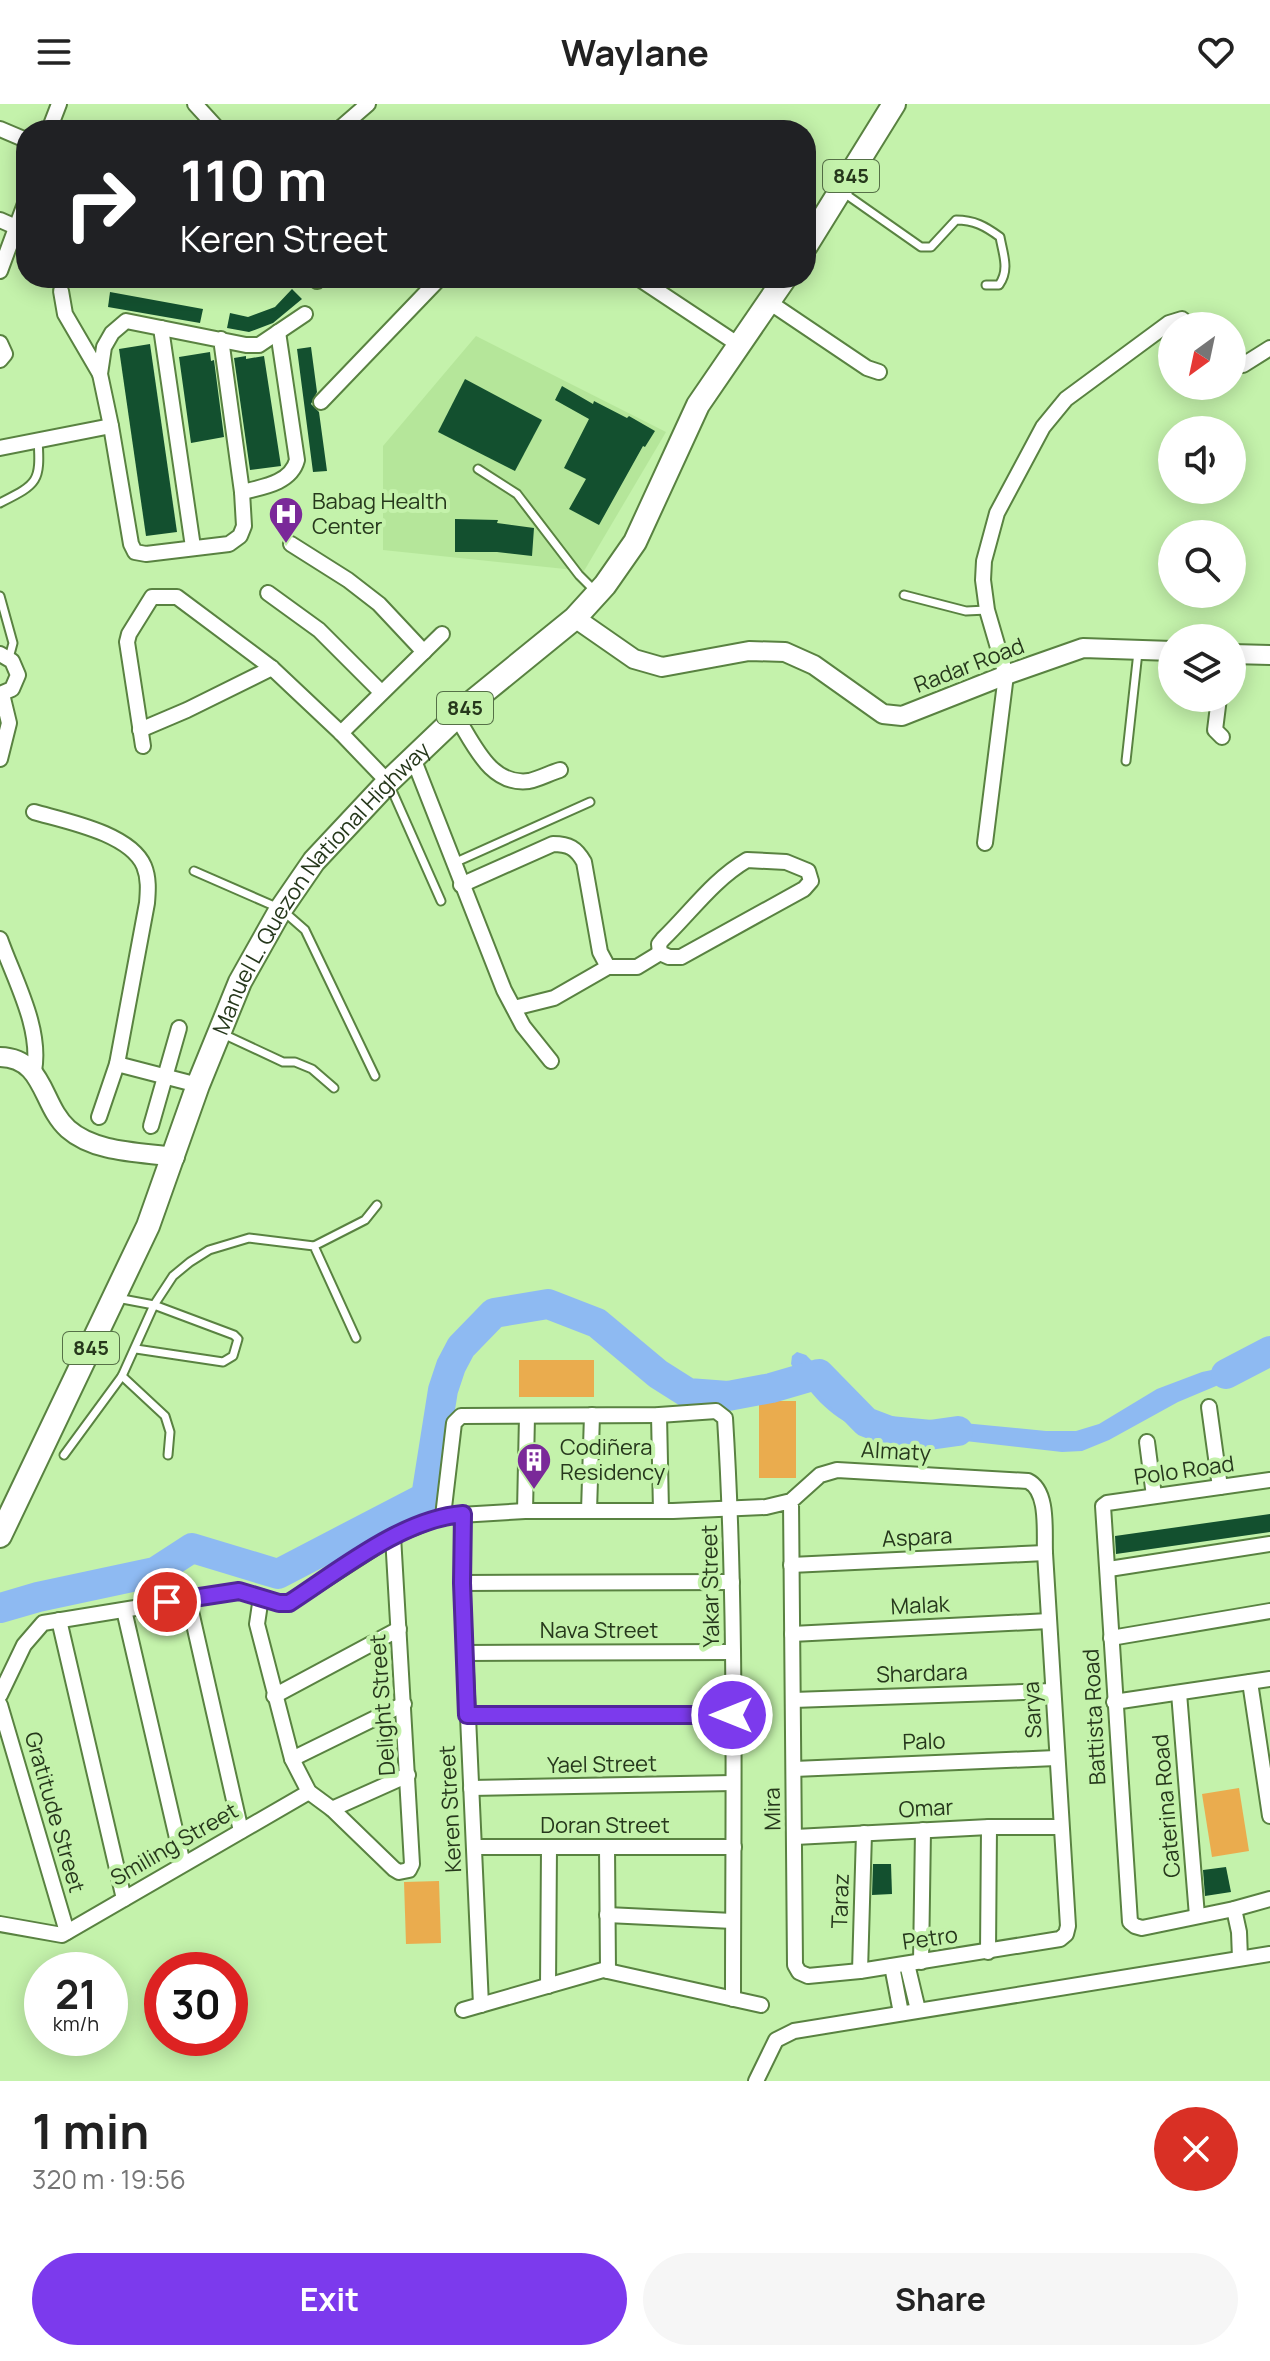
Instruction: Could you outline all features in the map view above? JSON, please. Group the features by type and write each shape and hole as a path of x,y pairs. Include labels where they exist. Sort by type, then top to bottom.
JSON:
{"main road":[{"name":"845","path":"816,231 894,104"},
{"name":"Manuel L. Quezon National Highway","path":"0,1536 148,1226 219,1032 240,982 281,909 314,861 388,782 456,716 575,618 597,594 635,542 698,405 778,288"}],"street":[{"path":"195,104 210,120"},
{"path":"350,120 368,104"},
{"path":"0,271 16,240"},
{"path":"321,402 430,288"},
{"path":"653,288 739,345"},
{"path":"61,291 65,314 100,374 135,552 146,554 229,544 240,536 244,526 242,492 221,339"},
{"path":"769,302 867,368 879,372"},
{"path":"100,374 104,347 112,333 126,321 259,345 305,314"},
{"path":"161,328 193,547"},
{"path":"985,843 1006,675 987,610 983,580 984,561 997,513 1043,427 1066,399 1158,331"},
{"path":"242,492 269,485 295,469 297,460 278,332"},
{"path":"0,343 5,354 0,360"},
{"path":"1246,363 1270,348"},
{"path":"0,448 111,426"},
{"path":"291,544 379,604 424,652"},
{"path":"268,593 319,630 381,692"},
{"path":"143,746 127,642 152,597 177,597 272,668 388,782"},
{"name":"Radar Road","path":"575,618 634,659 653,666 749,651 785,652 814,665 883,714 902,716 1083,648 1158,651"},
{"path":"341,733 442,634"},
{"path":"1246,654 1270,655"},
{"path":"0,759 9,723 1,694 12,689 17,679 16,667 5,656"},
{"path":"140,730 272,668"},
{"path":"1216,712 1216,733 1222,737"},
{"path":"456,716 488,767 498,775 515,781 532,781 560,770"},
{"path":"413,758 504,990 523,1026 551,1061"},
{"path":"34,812 119,841 135,852 144,864 148,879 147,903 117,1064 99,1117"},
{"path":"461,885 553,844 568,844 584,862 600,952 608,967"},
{"path":"747,860 786,862 811,875 811,881 804,889 681,957 660,953 659,944 707,890 747,860"},
{"path":"0,939 29,1019 37,1055 34,1071"},
{"path":"514,1008 554,998 608,967 637,967 660,953"},
{"path":"151,1126 179,1028"},
{"path":"0,1057 9,1057 34,1071 53,1110 68,1129 81,1137 110,1149 175,1157"},
{"path":"117,1064 198,1085"},
{"path":"1209,1407 1220,1487"},
{"name":"Yakar Street","path":"659,1415 716,1411 725,1418 731,1508 733,1652 733,1999"},
{"path":"589,1511 592,1415"},
{"path":"443,1516 454,1423 461,1416 659,1415 661,1511"},
{"path":"525,1511 527,1416"},
{"path":"1147,1442 1154,1496"},
{"name":"Almaty","path":"0,1695 24,1645 43,1623 239,1591 289,1603 393,1536 443,1516 525,1511 766,1507 791,1501 828,1470 1019,1479 1035,1484"},
{"name":"Polo Road","path":"1105,1503 1270,1480"},
{"name":"Sarya","path":"1035,1484 1041,1494 1068,1926 1066,1934"},
{"name":"Mira","path":"791,1501 795,1965 799,1972"},
{"name":"Battista Road","path":"1105,1503 1114,1702 1130,1922 1142,1928 1197,1916"},
{"name":"Keren Street","path":"463,1514 462,1583 481,2005"},
{"name":"Delight Street","path":"332,1809 394,1869 399,1872 409,1870 412,1864 408,1775 393,1536"},
{"path":"1109,1569 1270,1544"},
{"name":"Aspara","path":"791,1565 1045,1553"},
{"path":"462,1583 732,1582"},
{"path":"261,1597 257,1624 274,1696 292,1759 309,1792 332,1809 408,1775"},
{"path":"188,1598 241,1831"},
{"path":"124,1610 183,1864"},
{"path":"1111,1638 1270,1611"},
{"path":"59,1620 124,1899"},
{"name":"Malak","path":"792,1634 1049,1621"},
{"path":"274,1696 399,1629"},
{"name":"Nava Street","path":"465,1653 733,1652"},
{"path":"1114,1702 1270,1679"},
{"path":"1250,1682 1270,1816"},
{"name":"Shardara","path":"793,1700 1053,1691"},
{"name":"Caterina Road","path":"1179,1693 1197,1916"},
{"path":"292,1759 404,1704"},
{"name":"Gratitude Street","path":"0,1705 64,1934"},
{"path":"467,1715 732,1715"},
{"name":"Palo","path":"794,1769 1056,1758"},
{"name":"Yael Street","path":"471,1788 733,1783"},
{"name":"Smiling Street","path":"64,1934 309,1792"},
{"path":"988,1952 989,1827"},
{"name":"Omar","path":"795,1837 989,1827 1060,1827"},
{"path":"918,2010 914,1963 923,1830"},
{"name":"Taraz","path":"860,1971 864,1833"},
{"name":"Doran Street","path":"475,1847 734,1847"},
{"path":"548,1986 549,1847"},
{"path":"607,1847 608,1971"},
{"path":"1197,1916 1270,1899"},
{"path":"1234,1909 1240,1958"},
{"path":"607,1915 733,1921"},
{"path":"0,1924 64,1934"},
{"name":"Petro","path":"799,1972 808,1976 860,1971 988,1952 1060,1939 1066,1934"},
{"path":"756,2081 776,2040 783,2035 918,2010 1270,1954"},
{"path":"892,1966 901,2013"},
{"path":"463,2010 603,1970 761,2005"}],"lane":[{"path":"842,192 921,247 931,247 956,220 970,220 986,227 1000,237 1006,266 1005,276 999,285 986,285"},
{"path":"0,503 33,485 40,468 38,440"},
{"path":"478,469 517,494 597,594"},
{"path":"904,595 966,611 987,610"},
{"path":"0,596 13,643 5,656"},
{"path":"1126,761 1138,650"},
{"path":"388,782 441,901"},
{"path":"454,863 590,802"},
{"path":"194,871 281,909 305,930 375,1076"},
{"path":"219,1032 283,1062 295,1062 312,1069 334,1088"},
{"path":"64,1455 122,1376 154,1305 173,1276 209,1250 249,1238 314,1246 365,1220 377,1205"},
{"path":"314,1246 356,1338"},
{"path":"115,1297 154,1305 238,1339 233,1356 223,1362 136,1349"},
{"path":"122,1376 165,1416 170,1432 168,1455"}],"shaded area":[{"path":"476,336 666,432 584,571 383,550 383,446"},
{"path":"519,1360 594,1360 594,1397 519,1397"},
{"path":"759,1401 796,1401 796,1478 759,1478"},
{"path":"1239,1788 1249,1851 1212,1857 1202,1794"},
{"path":"439,1881 441,1943 406,1944 404,1882"}],"water":[{"path":"1270,1351 1270,1359 1178,1402 1109,1440 1082,1451 1062,1452 860,1429 839,1418 820,1402 791,1364 792,1356 797,1352 806,1355 857,1407 870,1414 1046,1431 1076,1431 1099,1424 1157,1389 1202,1372 1245,1363"}],"building":[{"path":"292,289 302,299 273,323 249,332 227,328 230,313 248,317 275,307"},
{"path":"110,292 203,309 200,323 108,307"},
{"path":"150,344 177,532 146,536 119,349"},
{"path":"311,347 317,392 311,404 319,412 327,471 313,472 297,349"},
{"path":"210,352 211,361 214,360 224,437 191,443 179,357"},
{"path":"246,356 246,359 264,356 281,466 250,470 234,358"},
{"path":"465,379 542,420 515,471 438,432"},
{"path":"562,386 593,404 594,401 627,418 629,416 655,431 643,446 599,525 569,509 586,479 564,468 589,419 555,400"},
{"path":"455,519 498,520 497,523 534,528 532,556 455,552"},
{"path":"1270,1514 1270,1532 1116,1554 1115,1536"},
{"path":"873,1864 891,1864 892,1894 872,1895"},
{"path":"1226,1867 1231,1892 1205,1896 1203,1870"}],"waterway":[{"path":"0,1608 155,1572 192,1548 278,1574 426,1497 443,1390 451,1366 461,1347 494,1313 548,1304 597,1323 658,1374 688,1393 728,1396 819,1374 866,1422 908,1438 958,1431"},
{"path":"1226,1374 1270,1351"}],"place":[{"name":"Babag Health Center","path":"286,545"},
{"name":"Codiñera Residency","path":"534,1491"}],"route":[{"path":"167,1602 239,1591 289,1603 393,1536 443,1516 463,1514 467,1715 732,1715"}]}
